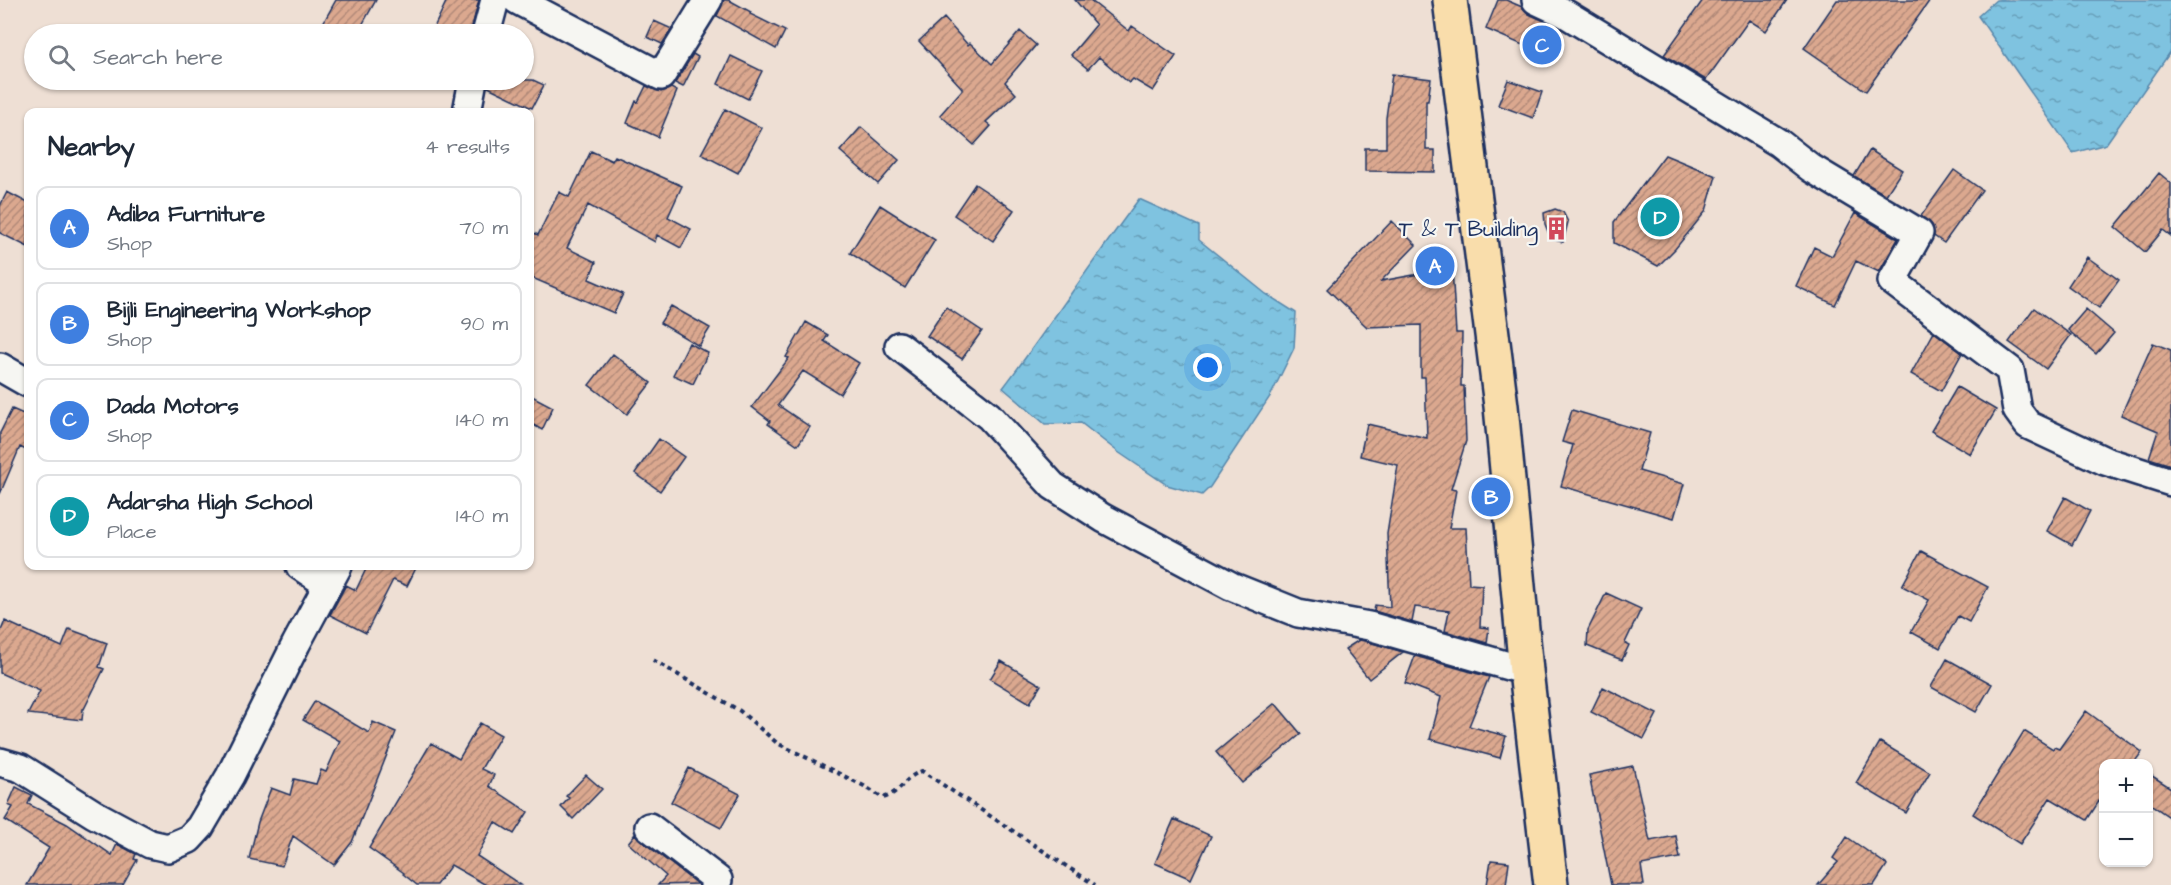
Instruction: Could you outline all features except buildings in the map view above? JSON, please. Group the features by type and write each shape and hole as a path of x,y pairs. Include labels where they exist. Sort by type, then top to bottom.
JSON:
{"main road":[{"path":"1450,0 1501,406 1526,671 1551,885"}],"street":[{"path":"489,24 495,0"},
{"path":"517,0 661,76 708,0"},
{"path":"1536,0 1566,14 1769,136 1812,168 1919,233 1892,281 2010,370 2017,410 2028,426 2105,461 2171,482"},
{"path":"468,108 472,90"},
{"path":"899,346 989,416 1053,486 1103,518 1231,586 1298,613 1369,626 1526,671"},
{"path":"0,367 24,381"},
{"path":"0,762 21,768 94,814 150,844 168,848 189,839 200,827 230,776 332,575 314,570"},
{"path":"649,827 718,880 714,885"}],"path":[{"path":"653,660 740,711 777,744 864,786 883,798 895,795 911,775 922,771 1095,885"}],"water":[{"path":"1996,0 2171,0 2171,51 2106,144 2073,153 1978,16"},
{"path":"1139,199 1199,226 1199,240 1266,294 1296,313 1294,348 1271,395 1210,487 1202,495 1167,485 1118,452 1081,423 1045,424 1003,388"}],"place":[{"name":"Dada Motors","path":"1542,45"},
{"name":"Adarsha High School","path":"1660,217"},
{"name":"T & T Building","path":"1556,228"},
{"name":"Adiba Furniture","path":"1435,266"},
{"name":"Bijli Engineering Workshop","path":"1491,497"}]}
